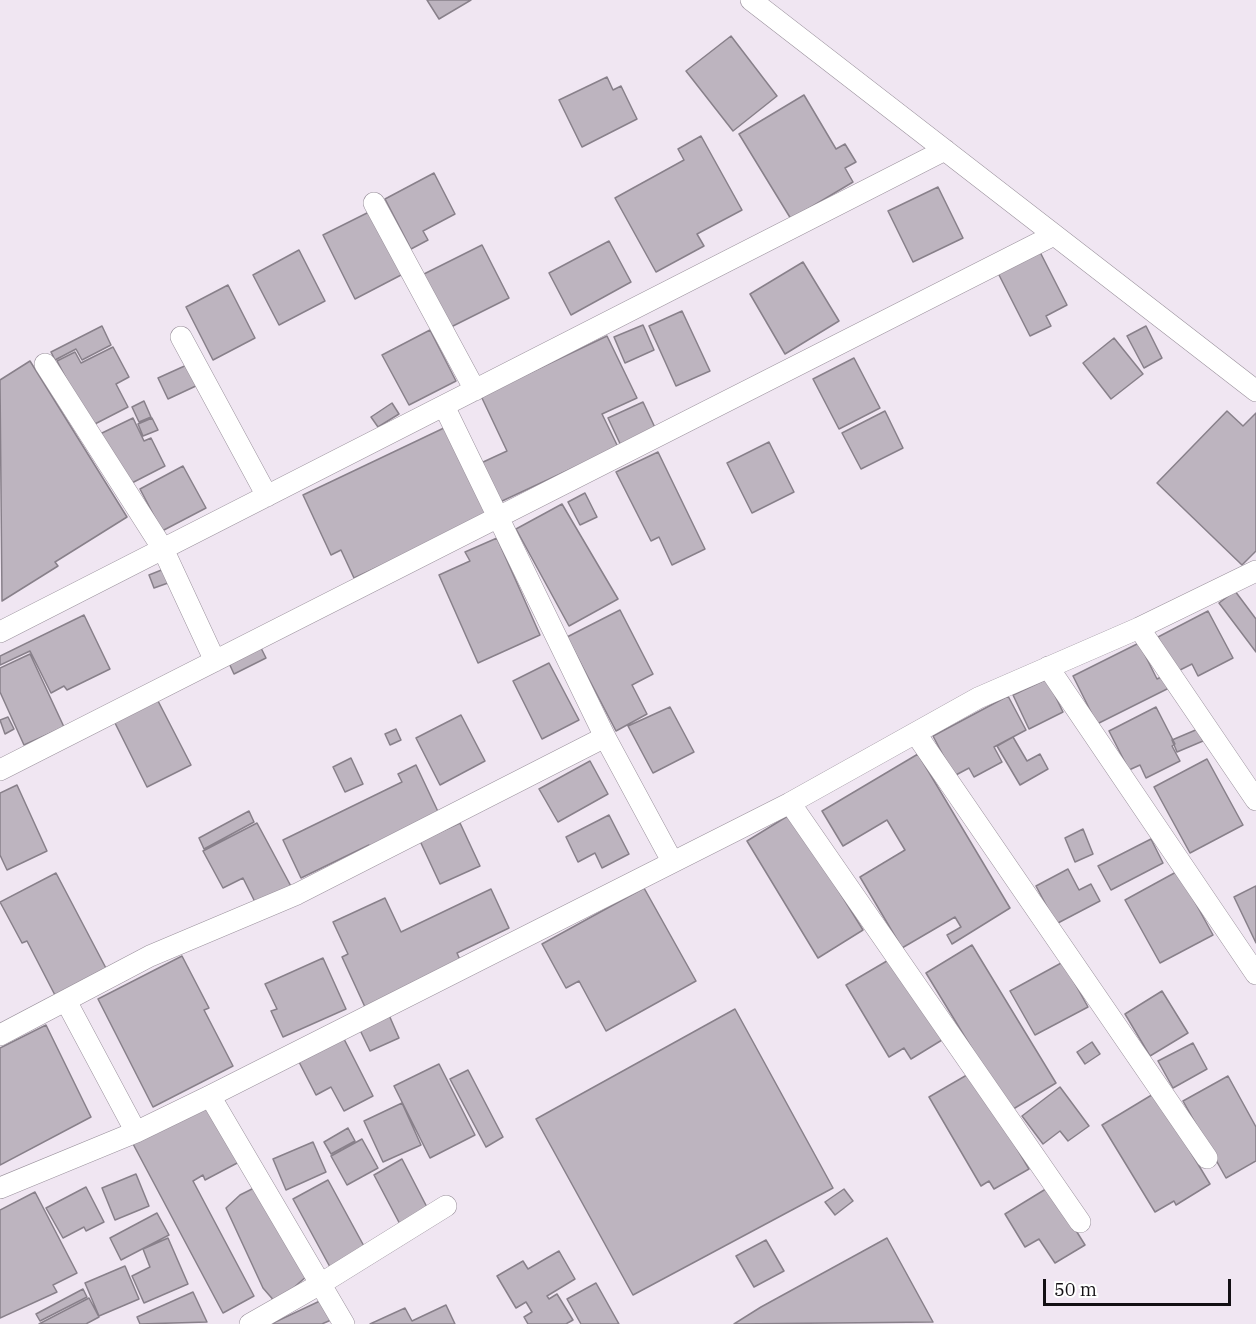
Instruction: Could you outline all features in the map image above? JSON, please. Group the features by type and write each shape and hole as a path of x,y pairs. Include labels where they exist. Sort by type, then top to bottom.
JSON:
{"street":[{"path":"751,0 1256,391"},
{"path":"0,632 945,150"},
{"path":"374,203 475,390"},
{"path":"0,770 1054,235"},
{"path":"181,338 267,496"},
{"path":"45,364 163,549 215,661"},
{"path":"444,406 605,737 672,861"},
{"path":"0,1188 136,1132 210,1096 790,803 978,698 1138,628 1256,571"},
{"path":"1138,628 1256,800"},
{"path":"1048,667 1256,974"},
{"path":"916,734 1207,1158"},
{"path":"0,1035 150,956 297,894 605,737"},
{"path":"790,803 1080,1222"},
{"path":"66,1001 136,1132"},
{"path":"210,1096 322,1283 344,1324"},
{"path":"250,1324 322,1283 446,1206"}],"building":[{"path":"427,0 471,0 439,19"},
{"path":"731,36 777,96 733,131 686,71"},
{"path":"607,77 613,90 621,86 637,119 582,147 559,100"},
{"path":"804,95 836,149 845,144 856,162 845,168 853,182 791,219 739,134"},
{"path":"701,136 742,210 697,234 704,246 656,272 615,198 684,160 678,149"},
{"path":"434,173 455,214 423,231 428,240 411,249 385,199"},
{"path":"938,187 963,238 913,262 888,211"},
{"path":"371,211 403,274 355,299 323,235"},
{"path":"609,241 631,282 571,315 549,273"},
{"path":"482,245 509,298 449,328 422,275"},
{"path":"299,250 325,301 279,325 253,275"},
{"path":"1040,252 1067,305 1046,316 1051,326 1030,336 998,273"},
{"path":"803,262 839,321 785,354 750,294"},
{"path":"228,285 255,338 213,360 186,307"},
{"path":"682,311 710,371 676,386 649,326"},
{"path":"643,325 654,350 625,363 614,337"},
{"path":"102,326 111,345 82,360 76,349 55,360 51,352"},
{"path":"1146,326 1162,358 1144,368 1127,336"},
{"path":"430,330 456,381 409,405 382,355"},
{"path":"607,336 637,398 602,414 618,447 500,502 481,463 507,451 481,396"},
{"path":"1114,338 1143,374 1111,399 1083,363"},
{"path":"113,347 129,377 116,384 128,407 91,426 57,361 75,352 81,363"},
{"path":"854,358 880,408 839,429 813,379"},
{"path":"30,361 127,517 55,562 58,566 2,601 0,380"},
{"path":"189,364 198,385 168,399 158,378"},
{"path":"144,401 151,417 139,422 132,407"},
{"path":"643,402 658,434 623,450 608,418"},
{"path":"392,403 399,414 378,427 371,417"},
{"path":"885,411 903,448 861,469 842,433"},
{"path":"1227,411 1243,426 1256,413 1256,551 1242,565 1157,483"},
{"path":"133,418 144,441 151,438 165,466 126,486 100,434"},
{"path":"152,418 158,430 143,436 138,424"},
{"path":"446,427 487,517 354,578 341,550 331,555 303,495"},
{"path":"769,442 794,492 752,513 727,463"},
{"path":"658,452 705,549 672,565 659,537 651,541 616,472"},
{"path":"183,466 206,508 162,531 140,489"},
{"path":"585,493 597,517 580,525 568,502"},
{"path":"562,504 618,599 569,626 516,529"},
{"path":"497,538 540,635 478,663 439,575 470,561 465,552"},
{"path":"164,569 168,583 154,588 149,575"},
{"path":"1235,591 1256,619 1256,652 1219,603"},
{"path":"620,610 653,674 632,685 647,714 616,731 567,637"},
{"path":"1208,611 1233,658 1198,676 1192,664 1176,672 1158,637"},
{"path":"84,615 110,669 67,690 64,686 51,693 30,651 0,665 0,656"},
{"path":"1139,643 1157,679 1163,676 1169,688 1097,724 1073,676"},
{"path":"260,646 266,658 234,674 228,661"},
{"path":"30,654 64,727 24,745 0,692 0,668"},
{"path":"549,663 579,720 542,739 513,681"},
{"path":"1047,679 1063,712 1029,729 1013,695"},
{"path":"1008,696 1026,730 994,747 1002,762 974,777 969,768 954,776 933,736"},
{"path":"157,699 191,765 147,787 114,721"},
{"path":"670,707 694,752 653,773 628,726"},
{"path":"1156,707 1175,744 1172,746 1180,761 1146,778 1140,765 1129,770 1109,731"},
{"path":"461,715 485,761 440,785 416,738"},
{"path":"8,717 14,729 5,734 0,720"},
{"path":"396,729 401,740 390,745 385,734"},
{"path":"1198,729 1203,741 1177,752 1172,740"},
{"path":"1013,737 1027,761 1040,754 1048,769 1020,785 997,746"},
{"path":"918,754 1010,908 952,944 947,935 961,927 955,917 902,948 860,877 905,850 887,820 843,846 822,811"},
{"path":"351,758 363,784 345,792 333,767"},
{"path":"1207,759 1243,825 1190,853 1154,787"},
{"path":"590,761 608,794 558,822 539,789"},
{"path":"416,765 441,818 372,851 369,845 301,878 283,840 402,782 398,774"},
{"path":"17,785 47,851 7,870 0,855 0,793"},
{"path":"249,811 254,822 204,849 199,838"},
{"path":"791,814 863,930 818,958 747,841"},
{"path":"609,815 629,854 602,868 595,853 578,862 566,837"},
{"path":"257,823 293,890 258,908 243,878 223,888 203,851"},
{"path":"460,823 480,866 440,884 420,841"},
{"path":"1083,829 1093,854 1075,862 1065,838"},
{"path":"1151,839 1163,863 1111,890 1098,866"},
{"path":"1068,869 1079,890 1091,884 1100,901 1056,924 1036,886"},
{"path":"1178,871 1213,935 1160,963 1125,900"},
{"path":"56,873 108,972 57,999 27,941 22,943 0,902"},
{"path":"1256,886 1256,943 1234,897"},
{"path":"644,888 696,981 606,1031 579,981 566,988 542,944"},
{"path":"491,889 509,928 457,953 461,962 365,1007 342,957 348,954 333,922 385,898 401,932"},
{"path":"972,945 1056,1083 1010,1111 926,973"},
{"path":"182,956 209,1008 204,1010 233,1066 153,1107 98,999"},
{"path":"323,958 346,1009 283,1037 271,1011 277,1009 265,984"},
{"path":"892,958 942,1040 911,1059 904,1048 889,1057 846,985"},
{"path":"1063,962 1088,1007 1035,1035 1010,991"},
{"path":"1162,991 1188,1033 1150,1056 1125,1014"},
{"path":"735,1009 833,1188 633,1295 536,1119"},
{"path":"389,1015 399,1038 370,1051 359,1028"},
{"path":"46,1025 91,1117 0,1165 0,1048"},
{"path":"344,1039 373,1096 344,1111 331,1087 316,1095 299,1062"},
{"path":"1092,1042 1100,1054 1085,1064 1077,1052"},
{"path":"1193,1043 1207,1069 1173,1088 1158,1061"},
{"path":"439,1064 475,1135 430,1158 394,1086"},
{"path":"468,1070 503,1137 486,1147 450,1079"},
{"path":"972,1072 1029,1169 994,1189 989,1181 981,1186 929,1097"},
{"path":"1228,1076 1256,1127 1256,1161 1226,1178 1183,1101"},
{"path":"1060,1087 1089,1126 1068,1141 1060,1131 1043,1144 1022,1116"},
{"path":"1155,1093 1210,1184 1176,1205 1174,1201 1155,1212 1102,1125"},
{"path":"209,1101 241,1161 205,1180 203,1175 193,1181 254,1296 223,1313 132,1142"},
{"path":"402,1103 421,1145 383,1162 364,1121"},
{"path":"348,1128 355,1141 331,1154 324,1142"},
{"path":"362,1139 378,1168 347,1185 331,1156"},
{"path":"313,1142 326,1172 286,1190 273,1159"},
{"path":"402,1159 430,1213 402,1228 374,1175"},
{"path":"136,1174 149,1206 115,1220 102,1188"},
{"path":"328,1180 365,1248 330,1267 293,1199"},
{"path":"86,1187 104,1222 86,1231 84,1227 63,1238 46,1208"},
{"path":"256,1187 307,1276 276,1303 263,1288 226,1208 240,1195"},
{"path":"1049,1187 1085,1245 1055,1263 1039,1239 1025,1247 1005,1214"},
{"path":"844,1189 853,1201 835,1215 825,1202"},
{"path":"35,1192 77,1273 53,1285 57,1292 0,1318 0,1210"},
{"path":"157,1213 169,1235 121,1260 110,1238"},
{"path":"168,1238 188,1284 144,1303 132,1276 150,1267 143,1249"},
{"path":"887,1238 933,1322 734,1324 761,1307"},
{"path":"766,1240 784,1271 754,1287 736,1256"},
{"path":"559,1251 575,1279 547,1296 549,1299 557,1294 573,1320 566,1324 528,1324 524,1317 532,1312 526,1302 516,1308 497,1276 523,1261 528,1269"},
{"path":"125,1266 139,1299 99,1316 85,1283"},
{"path":"596,1283 619,1324 581,1324 567,1299"},
{"path":"83,1289 87,1297 40,1321 36,1314"},
{"path":"193,1292 207,1322 140,1324 137,1317"},
{"path":"89,1298 99,1317 86,1324 39,1324"},
{"path":"322,1300 331,1320 322,1324 271,1324"},
{"path":"446,1305 455,1324 370,1324 405,1308 412,1321"}]}
